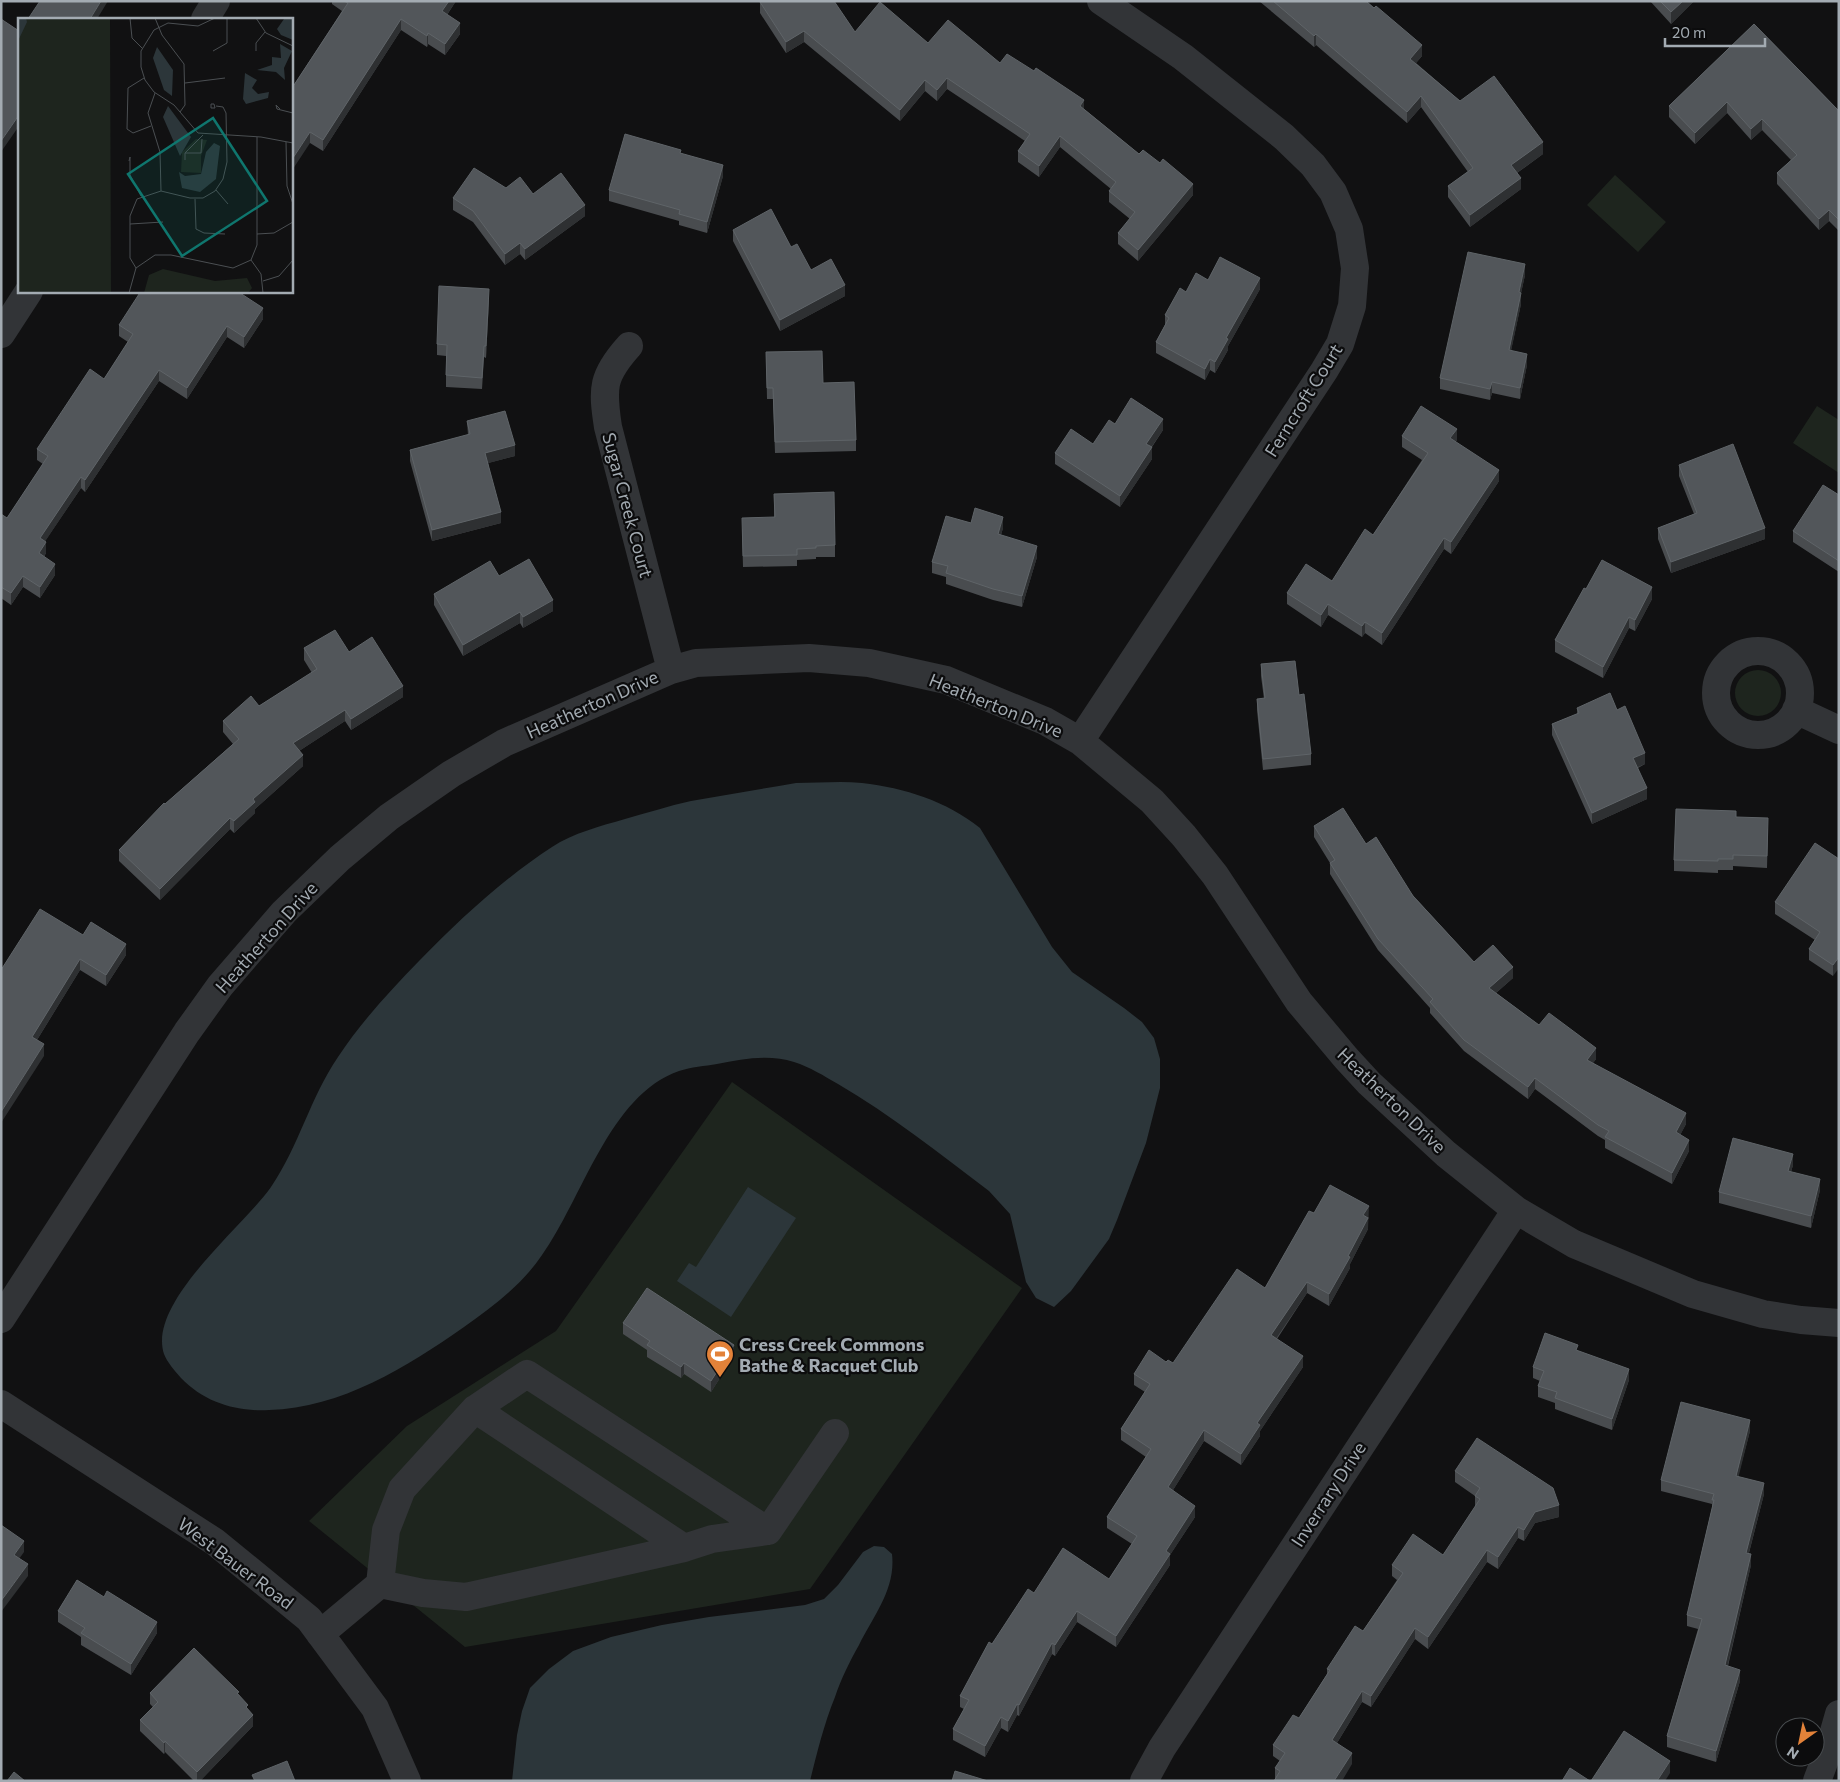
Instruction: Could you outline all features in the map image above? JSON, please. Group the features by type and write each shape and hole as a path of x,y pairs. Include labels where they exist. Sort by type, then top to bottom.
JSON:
{"street":[{"path":"206,18 216,1"},
{"name":"Ferncroft Court","path":"1080,741 1328,365 1340,344 1352,306 1355,268 1349,229 1334,192 1313,165 1284,137 1183,57 1101,1"},
{"path":"1,334 28,292"},
{"name":"Sugar Creek Court","path":"629,346 617,359 609,372 604,388 605,407 608,427 671,670"},
{"name":"Heatherton Drive","path":"1,1319 187,1032 220,986 284,912 340,858 389,817 452,774 504,743 671,670 696,664 809,658 868,663 946,680 1045,721 1080,741 1152,802 1184,836 1215,875 1299,1002 1369,1083 1446,1154 1516,1210 1574,1244 1693,1294 1763,1314 1839,1323"},
{"path":"1796,710 1839,730"},
{"name":"Inverrary Drive","path":"1144,1781 1162,1748 1516,1210"},
{"path":"320,1634 380,1584 386,1530 402,1489 475,1409 527,1374 768,1531"},
{"name":"West Bauer Road","path":"1,1404 215,1542 309,1619 376,1708 407,1781"},
{"path":"475,1409 684,1548"},
{"path":"380,1584 423,1593 466,1596 684,1548 712,1539 768,1531 836,1432"},
{"path":"1817,1781 1839,1714"}],"shaded area":[{"path":"1615,175 1666,222 1638,252 1587,205"},
{"path":"1817,406 1839,420 1839,473 1793,443"},
{"path":"1758,670 1771,674 1777,680 1781,693 1777,706 1771,712 1758,716 1745,712 1739,706 1735,693 1739,680 1745,674"},
{"path":"854,782 894,788 939,803 980,828 1052,947 1072,972 1142,1022 1154,1038 1160,1059 1160,1088 1146,1143 1109,1239 1071,1291 1054,1307 1036,1298 1026,1282 1010,1214 989,1191 934,1149 858,1096 806,1066 775,1058 746,1059 679,1071 655,1084 634,1102 615,1125 599,1151 556,1232 534,1266 496,1303 420,1357 372,1383 322,1402 296,1408 257,1410 221,1404 200,1393 181,1378 164,1354 163,1333 170,1311 183,1289 271,1187 289,1155 328,1073 347,1044 387,995 450,930 516,872 560,842 578,834 682,803 796,783"},
{"name":"Cress Creek Commons Bathe & Racquet Club","path":"732,1082 1022,1288 810,1589 465,1647 309,1521 407,1426 556,1331"},
{"path":"748,1187 796,1218 731,1317 677,1281 689,1263 696,1267"},
{"path":"874,1546 884,1547 892,1554 891,1579 883,1601 852,1657 840,1684 824,1728 810,1781 512,1781 517,1735 522,1711 530,1688 549,1669 573,1651 611,1637 662,1625 805,1605 824,1599 838,1585 863,1552"}],"building":[{"path":"40,1 101,1 91,18 29,18"},
{"path":"344,1 449,1 442,11 460,23 445,44 428,33 427,36 401,19 323,140 310,132 292,159 292,84 294,85 348,3"},
{"path":"761,1 834,1 855,32 880,2 928,43 948,20 1000,63 1007,54 1034,71 1036,68 1084,100 1080,106 1139,154 1143,150 1160,163 1163,159 1193,184 1138,250 1118,233 1135,212 1109,191 1116,182 1060,136 1039,166 1018,151 1030,134 947,78 937,90 925,80 900,110 804,31 786,42"},
{"path":"1273,1 1366,1 1374,8 1376,6 1422,45 1410,59 1460,101 1494,76 1543,142 1511,165 1521,178 1470,215 1448,186 1473,168 1421,96 1407,112 1316,34 1314,36"},
{"path":"1660,1 1683,1 1671,12"},
{"path":"1,19 18,30 18,116 1,141"},
{"path":"1754,24 1839,111 1839,220 1829,210 1819,219 1777,173 1797,155 1762,119 1751,129 1727,102 1695,133 1669,106"},
{"path":"625,134 681,150 680,153 723,165 707,222 679,214 680,210 609,190"},
{"path":"474,168 506,188 520,177 533,194 561,173 585,205 525,249 520,243 505,254 473,211 453,198"},
{"path":"771,209 791,247 797,244 811,270 831,259 845,285 780,320 733,230"},
{"path":"1468,252 1525,264 1509,350 1527,354 1520,388 1492,382 1490,389 1440,378"},
{"path":"1220,257 1260,278 1226,338 1228,339 1215,362 1210,359 1205,369 1156,342 1169,318 1165,315 1180,288 1186,292 1196,273 1208,280"},
{"path":"439,286 489,289 482,378 446,375 447,345 437,344"},
{"path":"140,292 151,294 152,292 239,292 263,308 244,337 227,326 187,388 159,370 85,480 81,477 40,538 46,542 39,553 55,564 40,587 23,576 11,593 1,587 1,514 7,518 48,456 37,449 90,369 104,379 133,334 119,325"},
{"path":"822,351 823,383 854,382 856,440 775,442 773,388 767,388 766,352"},
{"path":"1131,398 1163,419 1146,444 1152,447 1120,496 1055,453 1071,429 1093,444 1109,420 1115,424"},
{"path":"1421,406 1457,429 1450,438 1499,470 1451,542 1444,538 1382,633 1365,622 1362,626 1328,604 1321,615 1287,593 1306,564 1332,581 1365,529 1373,535 1428,453 1402,436"},
{"path":"505,411 515,445 485,453 501,512 432,530 410,450 470,434 467,421"},
{"path":"1733,444 1765,528 1671,562 1658,528 1697,513 1679,465"},
{"path":"1823,485 1839,495 1839,561 1793,531"},
{"path":"834,492 835,545 797,549 797,555 743,556 742,518 775,517 774,494"},
{"path":"975,508 1003,517 998,534 1037,546 1022,596 993,589 946,573 948,566 932,562 946,516 971,523"},
{"path":"529,559 553,600 523,617 520,612 463,645 434,594 490,561 499,576"},
{"path":"1602,560 1652,587 1635,620 1629,617 1603,667 1555,640"},
{"path":"335,630 349,652 372,637 403,686 351,719 345,710 293,743 303,755 253,799 255,802 234,821 230,818 160,889 119,850 164,803 239,739 223,721 251,696 259,706 317,669 304,648"},
{"path":"1295,661 1299,695 1304,694 1311,754 1263,759 1257,699 1265,698 1261,664"},
{"path":"1610,693 1617,710 1625,706 1645,753 1633,758 1647,788 1592,813 1552,724 1579,713 1577,708"},
{"path":"1343,808 1366,844 1376,837 1413,896 1474,962 1493,945 1513,967 1489,988 1539,1025 1549,1013 1596,1048 1587,1060 1686,1113 1676,1132 1689,1140 1672,1173 1605,1137 1609,1131 1598,1125 1535,1078 1528,1087 1464,1040 1430,1002 1433,999 1378,939 1330,863 1335,860 1314,826"},
{"path":"1676,809 1736,811 1736,817 1768,818 1767,856 1733,855 1733,859 1718,859 1718,861 1674,860"},
{"path":"1815,843 1839,859 1839,957 1833,965 1809,949 1820,932 1775,902"},
{"path":"40,909 83,935 91,922 126,944 106,975 80,959 32,1037 44,1044 1,1112 1,970"},
{"path":"1733,1138 1793,1154 1788,1171 1820,1179 1811,1216 1719,1192"},
{"path":"1330,1185 1369,1206 1363,1215 1368,1218 1348,1256 1350,1257 1329,1294 1307,1282 1271,1335 1303,1356 1257,1423 1260,1425 1241,1454 1204,1430 1168,1487 1195,1506 1166,1551 1170,1554 1116,1636 1077,1611 1055,1645 1052,1643 1019,1705 1017,1704 1008,1721 1001,1717 985,1746 953,1729 969,1700 960,1696 989,1642 992,1644 1028,1589 1034,1593 1063,1548 1109,1579 1137,1536 1107,1517 1151,1449 1121,1429 1150,1384 1134,1374 1149,1350 1166,1362 1168,1360 1173,1363 1237,1269 1265,1288 1309,1211 1314,1213"},
{"path":"647,1288 734,1345 711,1381 684,1363 681,1367 647,1345 650,1341 623,1323"},
{"path":"1545,1333 1578,1345 1576,1350 1629,1369 1612,1419 1555,1398 1557,1392 1538,1386 1544,1371 1533,1367"},
{"path":"1681,1402 1750,1420 1736,1476 1764,1483 1746,1553 1751,1554 1725,1665 1740,1670 1716,1751 1667,1736 1702,1619 1687,1615 1714,1500 1712,1500 1714,1494 1661,1480"},
{"path":"1477,1438 1553,1488 1559,1505 1535,1512 1524,1530 1518,1527 1498,1557 1487,1550 1428,1637 1415,1628 1371,1696 1362,1691 1332,1740 1352,1753 1334,1781 1274,1781 1280,1771 1275,1768 1285,1753 1273,1745 1293,1715 1299,1718 1330,1670 1327,1669 1355,1626 1363,1631 1403,1573 1392,1565 1413,1534 1443,1555 1480,1499 1475,1496 1480,1488 1455,1471"},
{"path":"1,1525 24,1541 14,1555 28,1564 1,1601"},
{"path":"77,1580 104,1597 107,1591 157,1622 131,1664 81,1633 85,1628 58,1611"},
{"path":"194,1648 239,1692 237,1693 248,1705 246,1707 253,1715 197,1772 140,1720 158,1702 150,1693"},
{"path":"1624,1731 1670,1761 1657,1781 1591,1781"},
{"path":"287,1761 295,1781 255,1781 252,1775"},
{"path":"1570,1768 1590,1781 1562,1781"},
{"path":"955,1771 988,1781 952,1781"},
{"path":"14,1772 25,1781 7,1781"}],"place":[{"name":"Cress Creek Commons Bathe & Racquet Club","path":"720,1378"}]}
